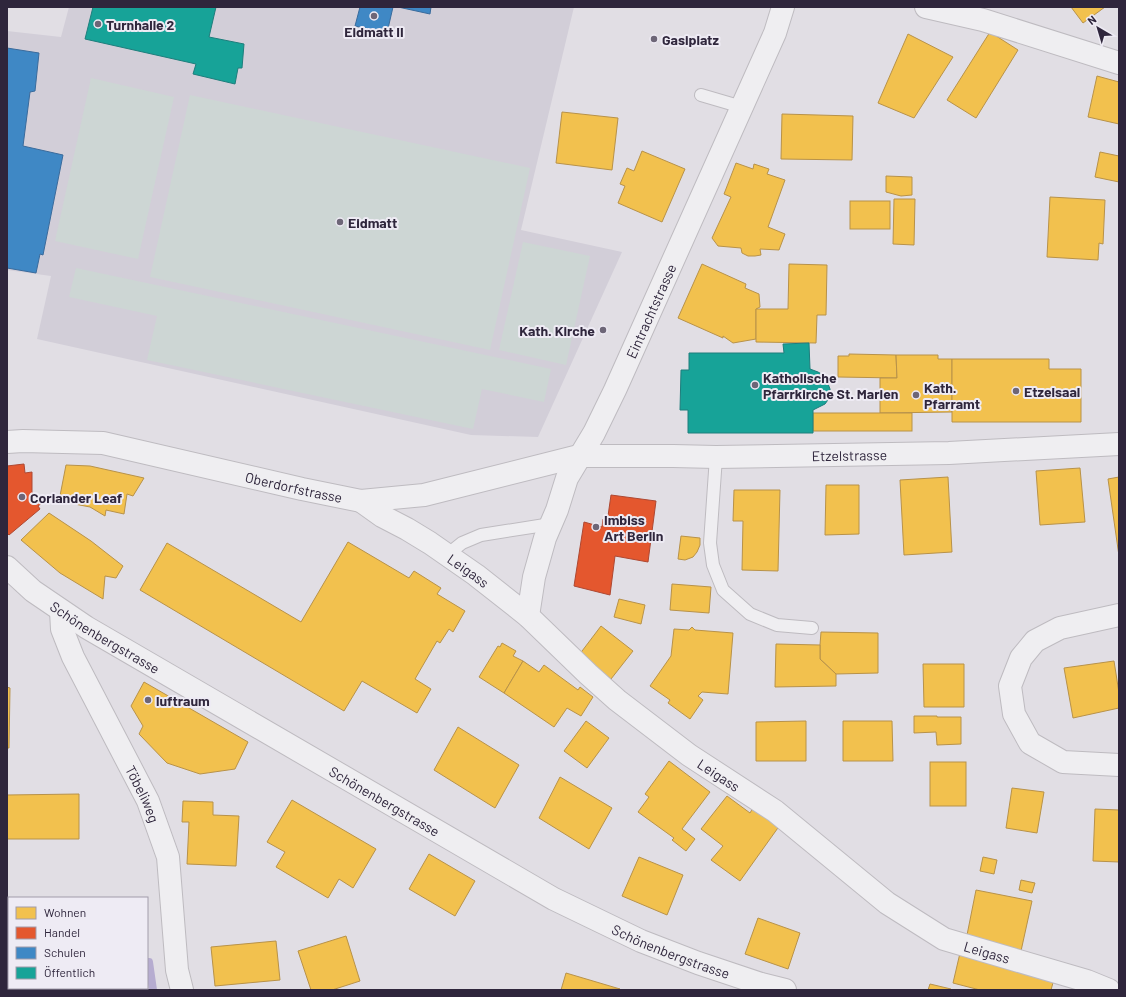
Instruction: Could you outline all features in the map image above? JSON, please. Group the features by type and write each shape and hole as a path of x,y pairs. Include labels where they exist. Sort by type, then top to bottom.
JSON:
{"street":[{"name":"Eintrachtstrasse","path":"528,616 534,577 545,538 557,510 567,478 594,433 615,390 775,33 783,7"},
{"path":"926,7 983,20 1119,63"},
{"name":"Oberdorfstrasse","path":"7,442 103,443 302,489 361,501 424,495 579,456"},
{"name":"Etzelstrasse","path":"579,456 716,457 949,453 1119,444"},
{"name":"Leigass","path":"361,501 382,516 430,543 476,575 528,616 571,658 618,700 689,755 775,811 887,903 944,939 1087,981 1109,990"},
{"name":"Schönenbergstrasse","path":"7,568 33,591 93,631 554,899 641,941 698,963 761,984 785,990"},
{"name":"Töbeliweg","path":"61,611 62,629 73,657 148,801 168,857 177,970 182,990"},
{"path":"1119,615 1060,628 1035,641 1021,658 1010,686 1014,714 1030,743 1063,762 1119,765"}],"lane":[{"path":"701,95 742,107"},
{"path":"716,457 710,543 713,565 724,590 750,614 777,625 812,628"},
{"path":"447,555 462,543 481,535 551,524"}],"shaded area":[{"name":"Eidmatt","path":"69,7 574,7 521,230 622,252 538,437 471,435 37,339 51,276 7,270 7,31 61,37"},
{"path":"91,78 174,97 138,259 55,241"},
{"name":"Eidmatt","path":"190,95 530,168 490,350 150,277"},
{"path":"523,242 590,256 566,365 499,350"},
{"path":"76,268 551,369 544,402 482,389 473,429 147,360 157,316 69,297"},
{"path":"8,956 8,989 148,989 148,962 153,990 7,990"}],"building: Wohnen":[{"path":"1071,7 1105,7 1083,23"},
{"path":"990,32 1018,50 976,118 947,100"},
{"path":"908,34 953,57 914,118 878,103"},
{"path":"1097,76 1119,82 1119,124 1088,117"},
{"path":"562,112 618,118 612,170 556,163"},
{"path":"782,114 853,116 852,160 781,159"},
{"path":"642,151 685,169 662,222 618,203 625,186 620,184 627,168 634,171"},
{"path":"1100,152 1119,156 1119,182 1095,177"},
{"path":"736,163 753,169 754,164 769,169 767,174 785,180 768,227 785,234 779,250 760,249 761,255 748,256 742,253 741,248 718,246 712,238 731,197 724,194"},
{"path":"886,176 912,177 912,195 901,196 886,192"},
{"path":"1050,197 1105,200 1103,244 1099,243 1098,260 1047,257"},
{"path":"894,199 915,199 914,245 893,244"},
{"path":"850,201 890,201 890,229 850,229"},
{"path":"702,264 746,284 745,288 759,294 760,307 756,309 756,339 733,343 723,336 723,338 678,318"},
{"path":"789,264 827,265 826,315 817,315 816,343 756,342 756,309 788,309"},
{"path":"849,354 896,355 897,378 838,377 838,356 849,356"},
{"name":"Kath. Pfarramt","path":"896,355 938,355 938,359 952,359 952,412 880,413 880,378 897,378"},
{"name":"Etzelsaal","path":"952,359 1049,359 1049,369 1081,369 1081,422 952,422"},
{"path":"813,413 912,413 912,431 813,431"},
{"path":"66,465 90,466 144,478 133,496 127,494 124,514 106,510 105,516 90,507 59,501"},
{"path":"1080,468 1085,522 1040,525 1036,471"},
{"path":"948,477 952,552 904,555 900,480"},
{"path":"1119,477 1119,556 1108,479"},
{"path":"826,485 859,485 859,534 825,535"},
{"path":"734,490 780,490 778,571 742,570 743,521 733,521"},
{"path":"49,513 91,541 123,566 116,578 105,576 103,599 60,573 21,540"},
{"path":"681,536 700,538 700,545 697,552 693,557 685,560 678,559"},
{"path":"348,542 409,578 414,571 441,588 437,594 465,611 453,632 449,629 440,643 437,641 415,679 431,689 417,713 362,681 344,711 140,590 167,543 301,622"},
{"path":"672,584 711,587 709,613 670,610"},
{"path":"619,599 645,605 641,624 614,617"},
{"path":"601,626 633,651 611,679 579,655"},
{"path":"692,627 695,630 733,633 728,694 702,692 698,696 703,700 690,719 668,703 670,700 650,686 671,656 674,629 689,630"},
{"path":"821,632 878,633 878,673 836,674 820,659"},
{"path":"502,643 516,651 513,656 523,661 504,693 479,677 498,646 500,647"},
{"path":"776,644 820,645 820,659 836,674 836,686 775,687"},
{"path":"523,661 539,672 544,665 578,690 580,687 593,697 581,716 567,708 554,727 504,693"},
{"path":"1114,661 1119,693 1119,708 1073,718 1064,668"},
{"path":"923,664 964,664 964,707 924,707"},
{"path":"144,682 248,742 235,769 200,774 167,763 139,734 143,726 131,706"},
{"path":"7,687 10,688 9,748 7,748"},
{"path":"914,716 961,717 961,744 937,745 936,732 914,733"},
{"path":"586,721 609,738 587,768 564,751"},
{"path":"806,721 806,761 756,761 756,722"},
{"path":"843,721 892,721 893,761 843,761"},
{"path":"458,727 519,765 495,808 434,770"},
{"path":"669,761 710,792 682,829 695,839 686,851 672,840 674,838 638,812 649,797 645,794"},
{"path":"930,762 966,762 966,806 930,806"},
{"path":"560,777 612,808 589,849 539,818"},
{"path":"1012,788 1044,792 1037,833 1006,828"},
{"path":"79,794 79,839 7,839 7,795"},
{"path":"727,796 750,813 754,806 780,825 740,881 711,860 723,846 701,829"},
{"path":"292,800 376,849 353,888 339,879 328,898 276,867 285,852 267,842"},
{"path":"183,801 213,802 213,815 239,816 236,866 187,864 189,822 182,822"},
{"path":"1095,809 1119,810 1119,862 1093,861"},
{"path":"429,854 475,881 455,916 409,889"},
{"path":"639,857 683,875 667,915 622,896"},
{"path":"983,857 997,860 994,874 980,871"},
{"path":"1021,880 1035,883 1032,893 1019,890"},
{"path":"976,890 1032,901 1021,951 966,940"},
{"path":"758,918 800,933 788,969 745,954"},
{"path":"346,936 360,981 332,990 311,990 298,951"},
{"path":"276,941 280,980 215,986 211,947"},
{"path":"960,953 1054,979 1051,990 980,990 953,983"},
{"path":"566,973 620,989 561,990"},
{"path":"930,984 951,989 928,990"}],"building: Handel":[{"name":"Coriander Leaf","path":"24,464 25,473 32,472 32,492 42,503 38,506 40,509 9,535 7,533 7,466"},
{"path":"611,495 656,501 648,562 615,556 610,595 574,586 584,522 602,527 603,519 608,516"}],"building: Schulen":[{"name":"Eidmatt II","path":"360,7 393,7 387,33 355,26"},
{"name":"Eidmatt II","path":"398,7 431,7 430,14"},
{"path":"7,48 39,53 35,91 30,92 23,146 63,155 43,255 40,254 36,273 7,268"},
{"path":"7,983 8,989 130,989 130,990 7,990"}],"building: Öffentlich":[{"path":"93,7 216,7 209,37 244,44 242,68 238,68 235,84 193,74 196,64 85,39"},
{"name":"Katholische Pfarrkirche St. Marien","path":"809,343 810,369 825,376 830,389 830,397 825,404 813,410 813,433 688,433 688,410 680,410 681,370 689,370 689,353 784,353 783,344"}],"waterway":[{"path":"149,962 153,990"}],"place":[{"name":"Eidmatt II","path":"374,16"},
{"name":"Turnhalle 2","path":"98,24"},
{"name":"Gasiplatz","path":"654,39"},
{"name":"Eidmatt","path":"340,222"},
{"name":"Kath. Kirche","path":"603,330"},
{"name":"Katholische Pfarrkirche St. Marien","path":"755,385"},
{"name":"Etzelsaal","path":"1016,391"},
{"name":"Kath. Pfarramt","path":"916,395"},
{"name":"Coriander Leaf","path":"22,497"},
{"name":"Imbiss Art Berlin","path":"596,527"},
{"name":"luftraum","path":"148,700"}]}
